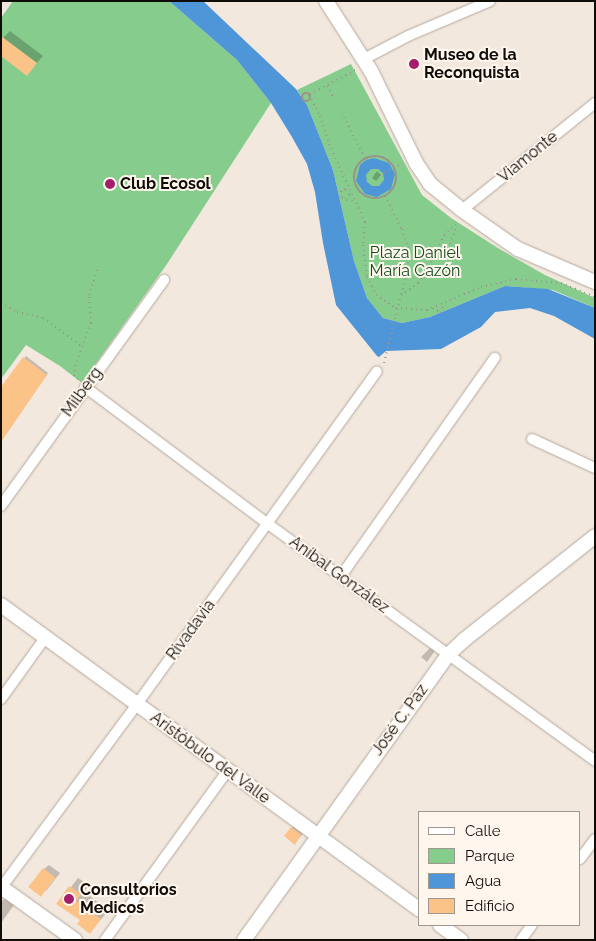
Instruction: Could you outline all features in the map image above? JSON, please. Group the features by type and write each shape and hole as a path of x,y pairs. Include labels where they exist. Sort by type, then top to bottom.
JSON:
{"street":[{"path":"326,1 360,64 430,184 462,210 518,249 595,282"},
{"path":"360,64 408,36 490,1"},
{"name":"Viamonte","path":"462,210 595,103"},
{"name":"Milberg","path":"1,506 164,280"},
{"path":"341,576 496,358"},
{"name":"Rivadavia","path":"1,888 268,524 377,371"},
{"name":"Aníbal González","path":"86,387 268,524 595,761"},
{"path":"532,439 595,468"},
{"name":"José C. Paz","path":"244,940 449,654 595,536"},
{"name":"Aristóbulo del Valle","path":"1,605 418,909"},
{"path":"1,698 45,638"},
{"path":"105,940 228,770"},
{"path":"581,858 595,839"},
{"path":"1,888 75,940"},
{"path":"441,926 461,940"},
{"path":"521,940 531,926"}],"path":[{"path":"360,64 327,86 309,95 349,191 365,222 363,245 367,277 376,295 396,308 418,311 433,308 481,286 516,280 561,283 595,298"},
{"path":"327,86 334,98"},
{"path":"344,117 365,158"},
{"path":"382,157 394,168 396,184 385,196 369,198 356,187 355,171 365,158 382,157"},
{"path":"381,174 406,161"},
{"path":"346,182 341,191 341,196 354,202"},
{"path":"341,191 345,189 349,191 356,187"},
{"path":"345,199 349,196 349,191"},
{"path":"385,196 402,228 408,247 408,269 402,295 396,308 386,360"},
{"path":"434,257 450,244 462,210"},
{"path":"402,295 418,283 434,257 444,235 457,225"},
{"path":"86,387 74,376 91,323 89,295 96,270"},
{"path":"1,303 27,315 43,318 82,347"},
{"path":"433,308 441,313 443,304"}],"green space":[{"name":"Club Ecosol","path":"13,1 169,1 237,60 271,103 167,264 82,383 60,366 26,345 1,379 1,18"},
{"name":"Plaza Daniel María Cazón","path":"351,64 422,195 451,218 501,250 545,275 595,298 595,308 553,290 505,286 430,317 402,323 383,318 367,298 354,261 333,170 307,105 297,90"}],"water":[{"path":"169,1 203,1 296,89 307,105 333,170 354,261 367,298 383,318 402,323 430,317 505,286 548,289 595,308 595,339 554,316 530,308 495,312 481,327 441,349 386,351 379,357 377,356 336,305 315,192 307,164 292,137 271,103 237,60"},
{"path":"374,158 389,163 395,174 391,189 377,197 365,194 356,181 360,165 366,160","holes":["371,169 378,169 383,173 384,180 379,186 372,186 367,182 366,175"]}],"building":[{"path":"1,36 37,63 27,76 1,56"},
{"path":"23,357 47,375 1,442 1,387"},
{"path":"291,827 301,834 295,845 284,836"},
{"path":"43,868 56,878 41,897 28,887"},
{"path":"69,886 81,894 76,901 101,919 90,934 77,924 80,920 56,904"}],"place":[{"name":"Museo de la Reconquista","path":"414,64"},
{"name":"Club Ecosol","path":"110,184"},
{"name":"Consultorios Medicos","path":"69,899"}]}
